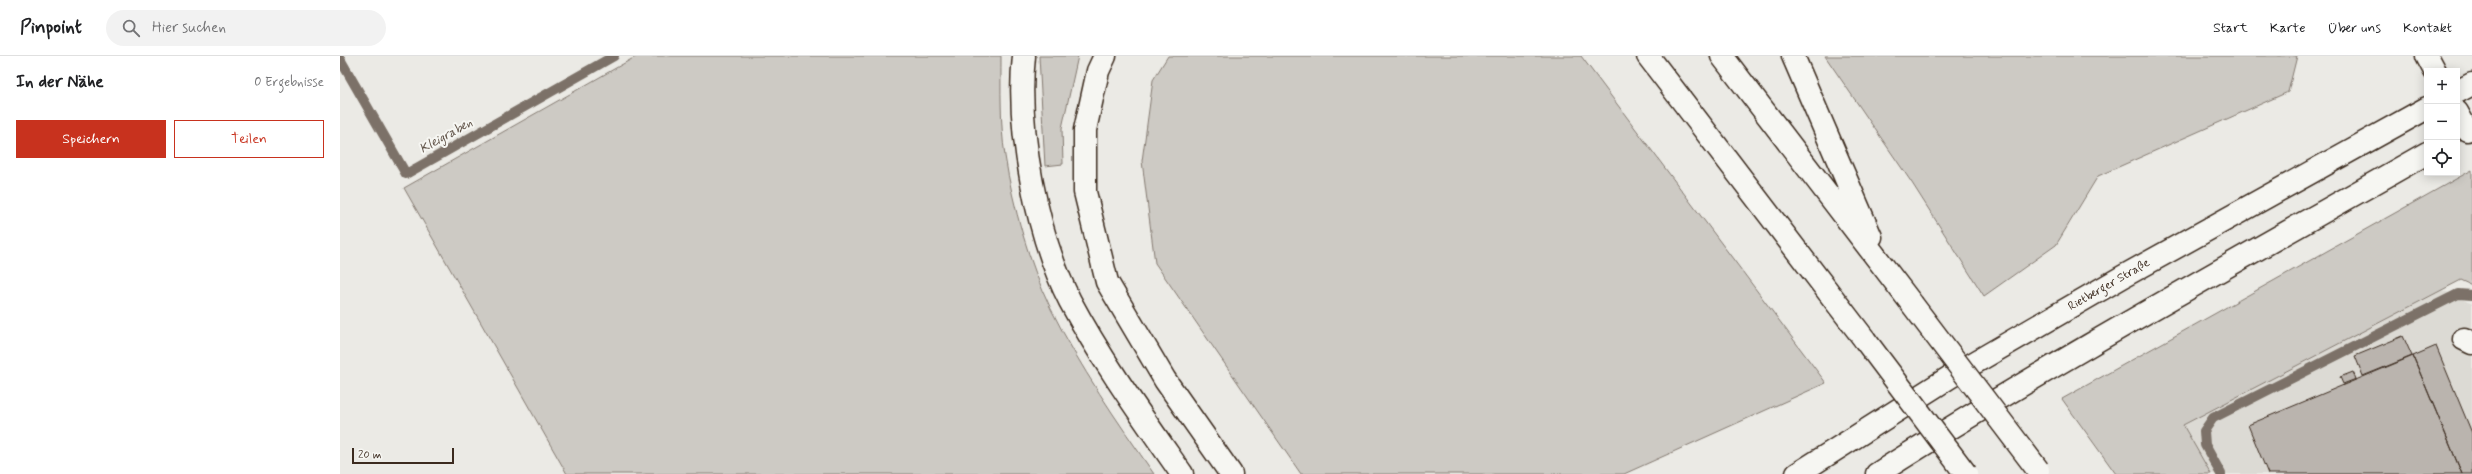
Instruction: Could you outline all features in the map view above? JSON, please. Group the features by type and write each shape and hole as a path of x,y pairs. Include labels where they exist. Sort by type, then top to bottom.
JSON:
{"main road":[{"path":"1024,56 1022,102 1026,145 1037,204 1054,262 1070,300 1090,335 1182,474"},
{"path":"1105,56 1098,70 1085,130 1085,192 1107,282 1165,380 1231,474"},
{"path":"1648,56 1966,474"},
{"path":"1722,56 2040,472"},
{"path":"1793,56 1884,268"},
{"path":"2427,56 2433,68"},
{"path":"2460,90 2472,84"},
{"name":"Rietberger Straße","path":"1797,474 1963,369 2124,276 2424,110"},
{"path":"1878,474 1971,415 2123,326 2424,155"}],"shaded area":[{"path":"637,56 1001,56 1003,144 1012,195 1029,254 1051,309 1074,352 1086,373 1154,474 567,474 404,188"},
{"path":"1039,56 1078,56 1062,128 1063,164 1045,166"},
{"path":"1168,56 1581,56 1826,383 1624,474 1301,474 1155,263 1142,161 1153,80"},
{"path":"1825,56 2297,56 2288,92 2098,176 2056,245 1984,296 1912,183"},
{"path":"2472,170 2472,285 2461,280 2183,425 2211,474 2116,474 2062,399"},
{"path":"2442,290 2472,304 2472,474 2211,474 2183,425"}],"building":[{"path":"2403,336 2412,356 2363,376 2355,356"},
{"path":"2436,346 2472,433 2472,474 2462,474 2413,356"},
{"path":"2413,356 2462,474 2268,474 2248,425"},
{"path":"2353,372 2356,379 2343,384 2340,377"}],"waterway":[{"name":"Kleigraben","path":"340,59 406,174 614,56"},
{"path":"2221,474 2205,445 2204,431 2213,418 2458,294 2472,295"}]}
